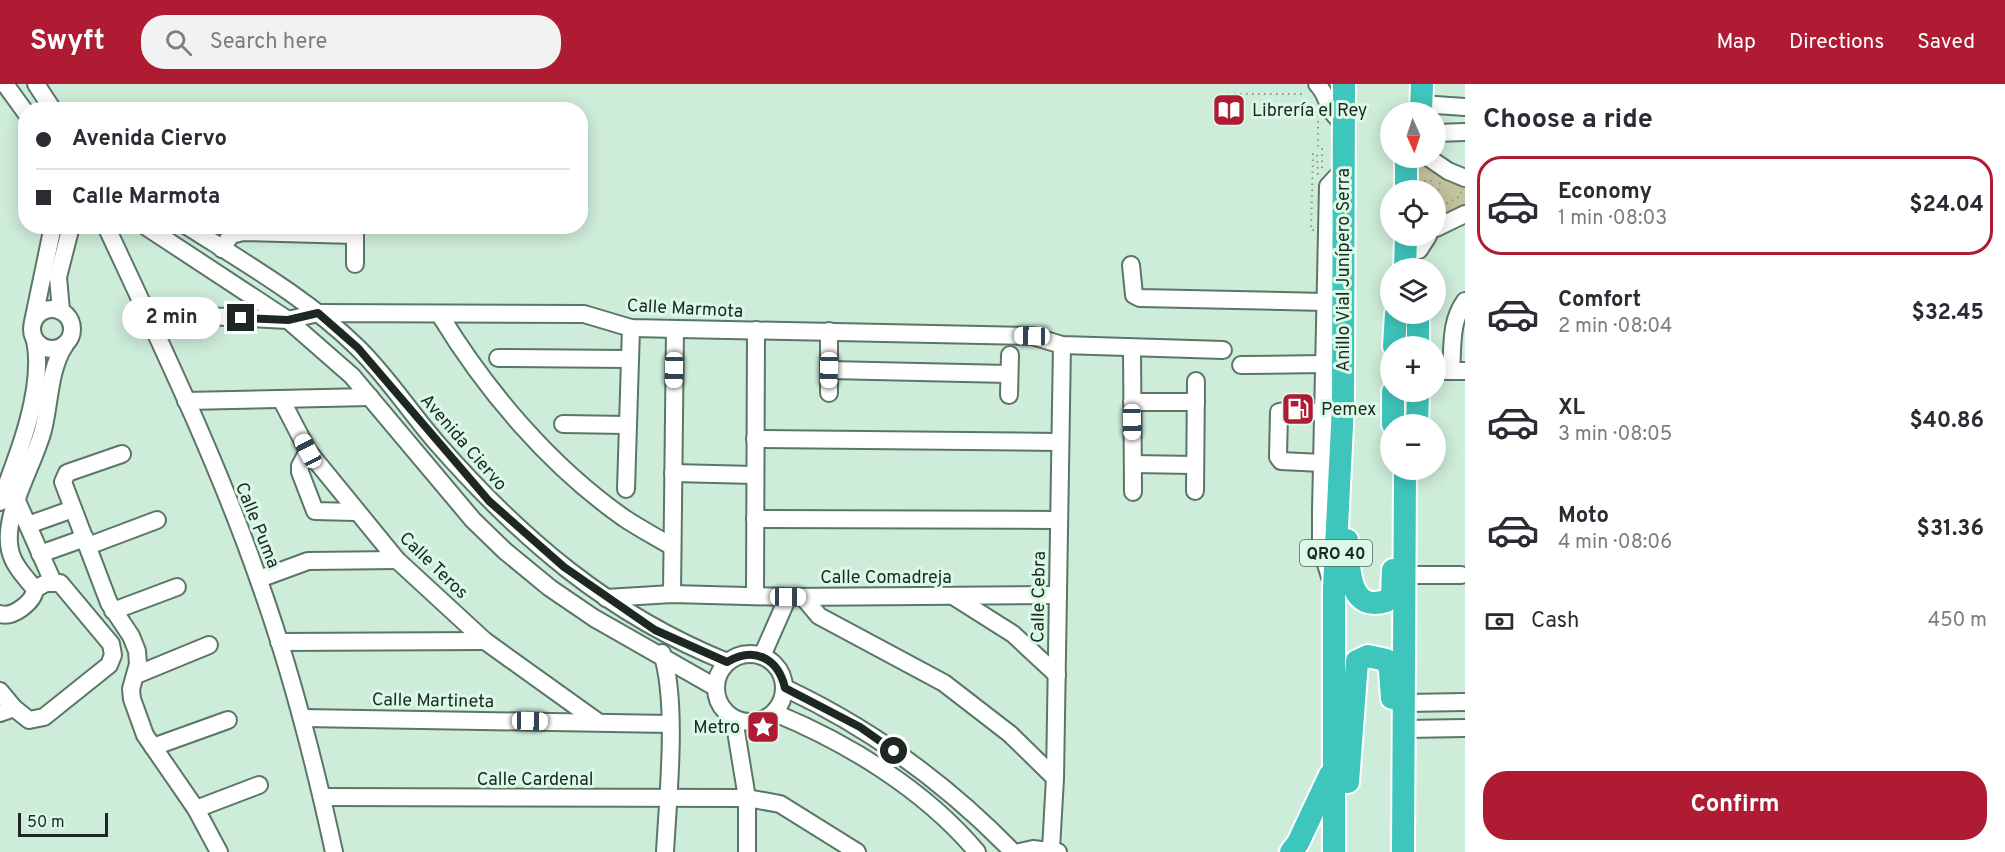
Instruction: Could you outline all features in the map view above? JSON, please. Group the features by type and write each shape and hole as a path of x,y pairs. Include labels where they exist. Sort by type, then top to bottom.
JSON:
{"highway":[{"name":"Anillo Vial Junípero Serra","path":"1334,852 1334,588 1343,339 1344,84"},
{"path":"1407,84 1417,102"},
{"path":"1339,498 1345,513 1347,545 1357,596 1367,604 1386,601 1392,596 1393,586 1392,480"},
{"path":"1403,852 1406,703 1405,480"},
{"path":"1404,642 1414,609 1417,480"},
{"path":"1344,852 1355,665 1363,657 1376,656 1386,660 1390,670 1396,717 1405,729"},
{"path":"1291,852 1298,843 1334,768"}],"street":[{"path":"5,84 18,102"},
{"path":"36,84 48,102"},
{"path":"1314,89 1324,91 1331,115 1344,123"},
{"path":"1446,105 1465,107"},
{"path":"1446,133 1465,132"},
{"path":"1444,168 1462,182"},
{"path":"1334,588 1321,548 1322,463 1328,186 1342,171"},
{"path":"1446,223 1465,214"},
{"path":"0,502 28,420 37,368 34,331 52,234"},
{"path":"61,311 58,277 69,234"},
{"name":"Calle Puma","path":"110,234 186,401 259,579 303,718 334,852"},
{"path":"157,234 288,320 352,376 473,520 550,588 664,659 716,687"},
{"name":"Avenida Ciervo","path":"199,234 318,313 358,348 489,501 564,567 655,630 727,662"},
{"path":"222,249 231,235 235,234"},
{"path":"355,234 355,264"},
{"path":"1131,265 1134,295 1140,298 1326,302"},
{"path":"1450,371 1454,321 1457,311 1465,302"},
{"path":"0,614 12,614 30,601 34,595 34,589 16,566 9,550 9,536 17,501 42,431 57,358 73,330 70,319 61,311 44,310 34,331"},
{"name":"Calle Marmota","path":"146,313 288,320 318,313 584,314 631,328 1032,336 1062,345 1223,350"},
{"path":"440,315 457,343 501,401 556,460 624,518 671,546"},
{"path":"626,489 631,328"},
{"path":"672,594 675,329"},
{"path":"755,595 756,330"},
{"path":"34,331 48,349 65,345"},
{"path":"829,331 829,393"},
{"name":"Calle Cebra","path":"1055,851 1062,345"},
{"path":"1132,348 1133,492"},
{"path":"1009,395 1010,355"},
{"path":"498,358 629,359"},
{"path":"1241,365 1324,364"},
{"path":"829,370 1009,374"},
{"path":"1195,491 1196,381"},
{"path":"186,401 370,397"},
{"name":"Calle Teros","path":"281,399 308,451 397,560 485,641 598,722"},
{"path":"1132,402 1196,402"},
{"path":"1322,463 1281,461 1278,457 1277,421 1279,412 1284,411 1323,412"},
{"path":"563,424 627,425"},
{"path":"755,439 1060,442"},
{"path":"308,451 300,466 300,472 315,511 356,512"},
{"path":"122,454 63,477 63,482 113,610 137,651 136,675 131,689 132,699 153,747 196,809 219,852"},
{"path":"1133,464 1194,465"},
{"path":"673,473 755,475"},
{"path":"17,501 52,582"},
{"path":"473,520 489,501"},
{"path":"28,525 73,509"},
{"path":"755,519 1059,520"},
{"path":"40,554 157,520"},
{"path":"259,579 308,561 397,560"},
{"path":"1413,575 1461,575"},
{"path":"0,691 7,710 29,720 44,717 109,665 113,655 111,644 60,583 52,582 34,589"},
{"path":"113,610 177,586"},
{"name":"Calle Comadreja","path":"606,598 672,594 795,597 1058,595"},
{"path":"954,596 1013,634 1057,675"},
{"path":"762,656 795,597 819,616 944,683 1010,734 1055,778"},
{"path":"655,630 664,659 669,724 665,852"},
{"path":"279,642 485,641"},
{"path":"136,675 209,645"},
{"path":"744,655 762,656 778,668 785,688 783,701 775,713 754,723 734,719 723,709 717,699 716,687 719,673 727,662 744,655"},
{"path":"785,688 860,727 911,763 979,817 1013,852"},
{"path":"1406,703 1465,702"},
{"path":"775,713 808,727 896,779 966,839 977,852"},
{"name":"Calle Martineta","path":"303,718 669,724"},
{"path":"734,719 747,798 747,852"},
{"path":"153,747 228,720"},
{"path":"1405,729 1465,728"},
{"path":"896,779 911,763"},
{"path":"196,809 259,785"},
{"name":"Calle Cardenal","path":"322,796 747,798 780,804 857,852"},
{"path":"1020,852 1033,849 1055,851"}],"path":[{"path":"1228,94 1314,89"},
{"path":"1318,111 1322,183"},
{"path":"1446,204 1459,197 1462,182"},
{"path":"1311,230 1320,230"}],"shaded area":[{"path":"1446,167 1465,178 1465,214 1446,223 1446,180 1406,180 1406,168"}],"place":[{"name":"Librería el Rey","path":"1229,110"},
{"name":"Pemex","path":"1298,409"},
{"name":"Metro","path":"763,727"}],"route":[{"path":"241,318 288,320 318,313 358,348 489,501 564,567 655,630 694,649 727,662 738,656 750,654 762,656 774,663 782,674 785,688 860,727 894,751"}]}
